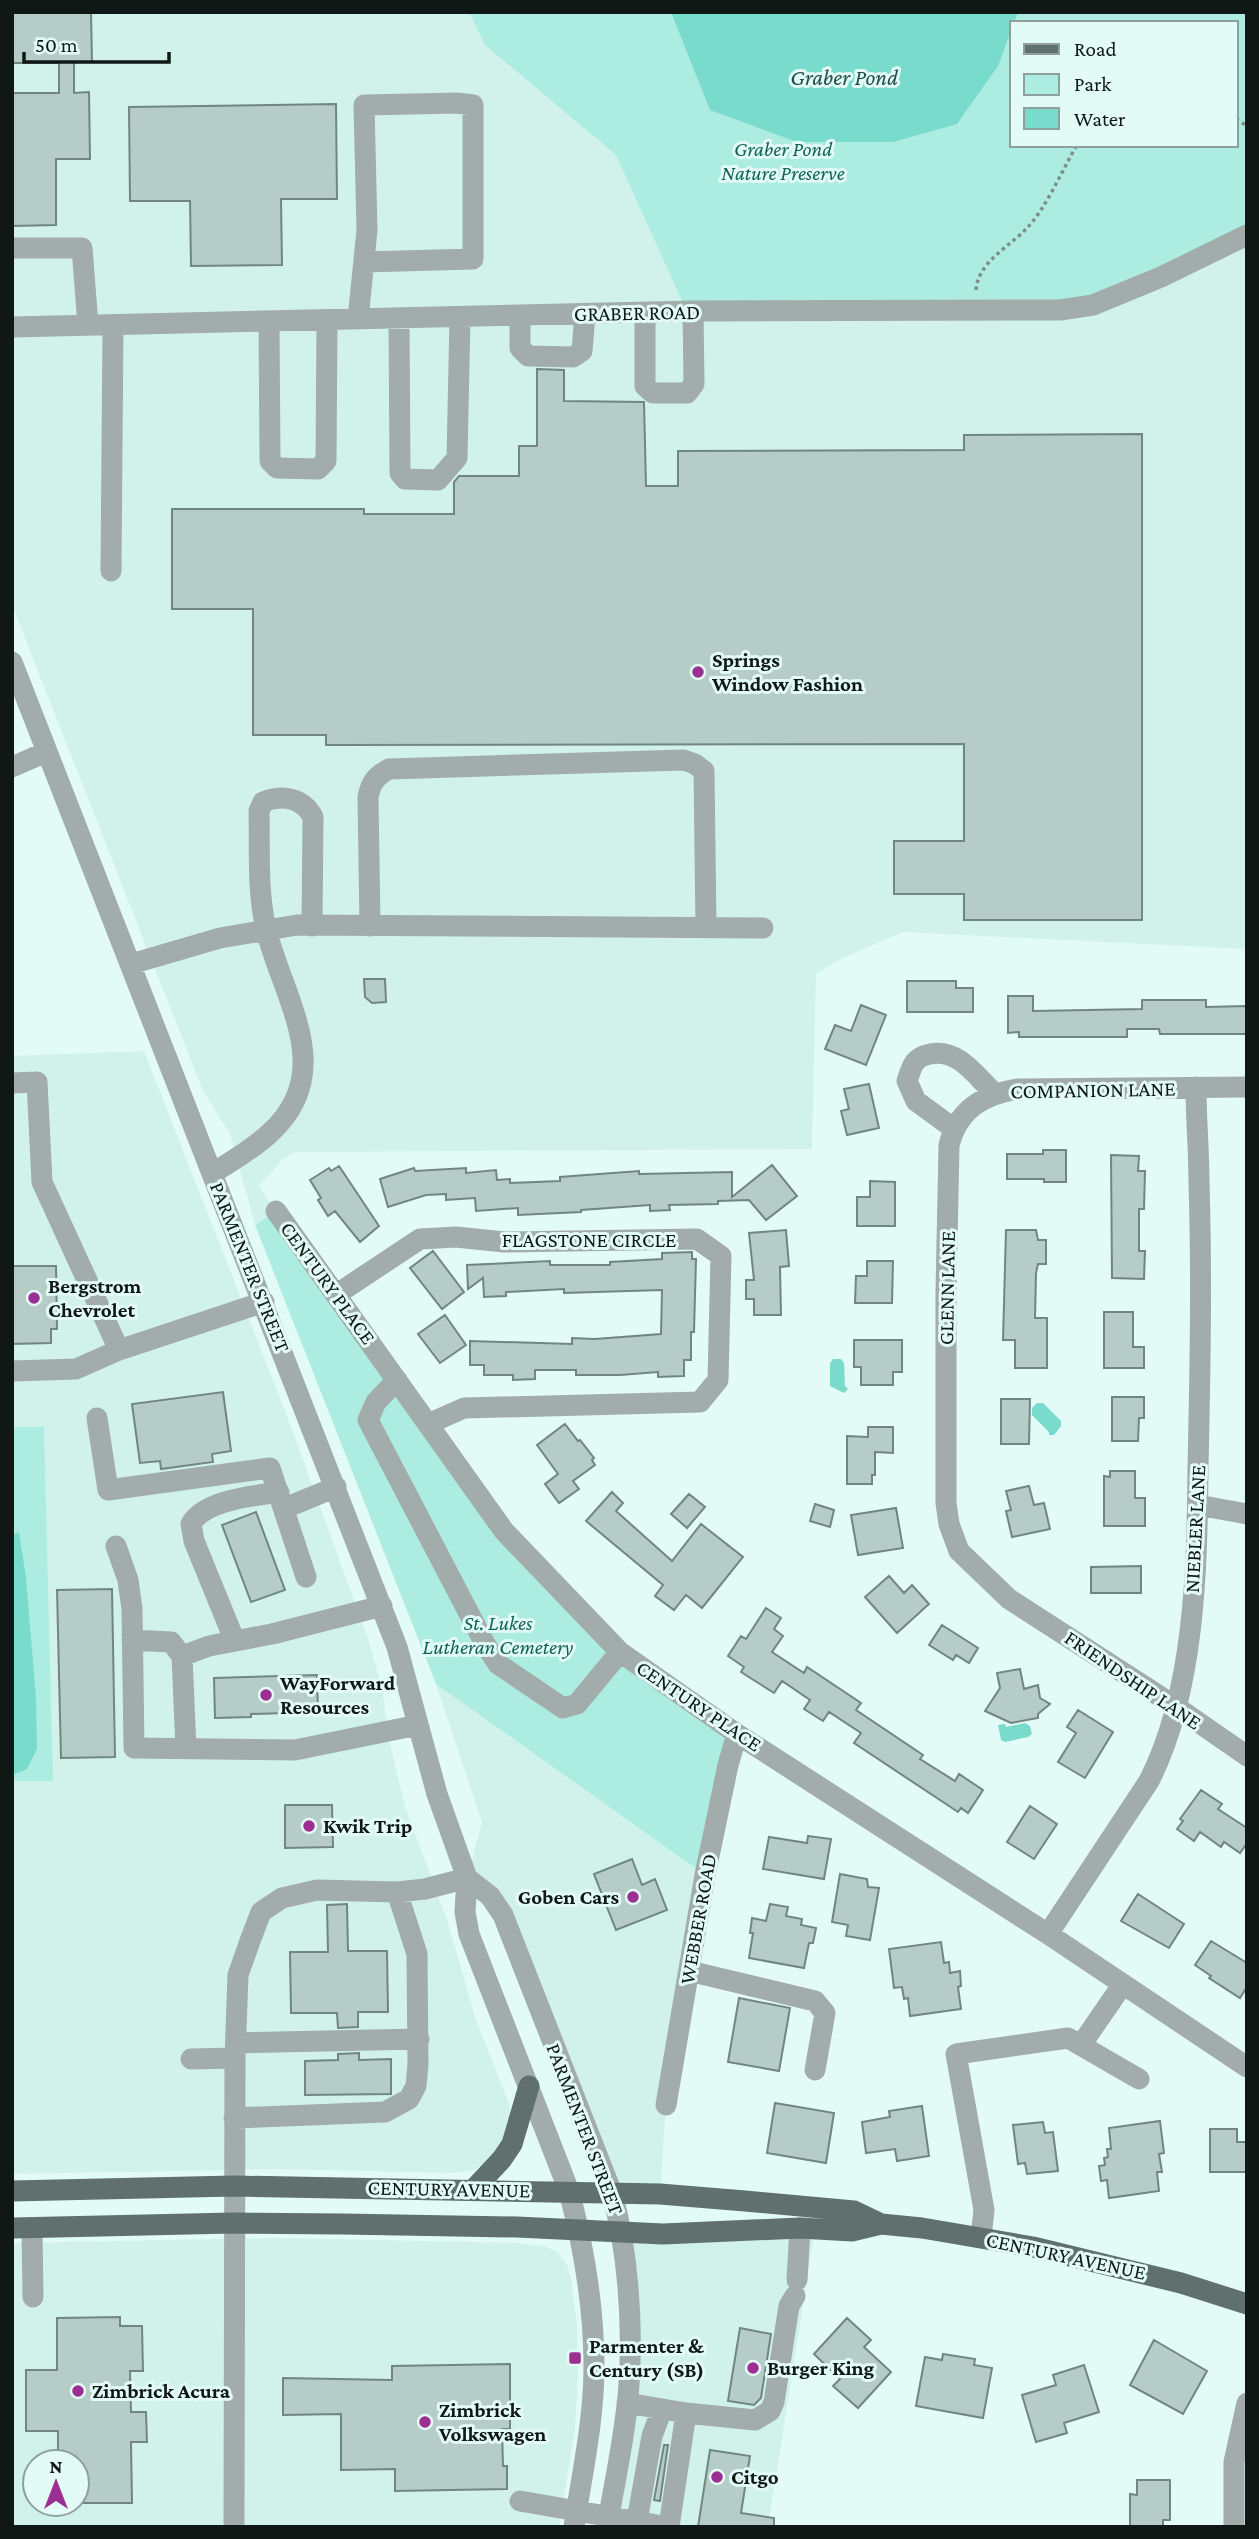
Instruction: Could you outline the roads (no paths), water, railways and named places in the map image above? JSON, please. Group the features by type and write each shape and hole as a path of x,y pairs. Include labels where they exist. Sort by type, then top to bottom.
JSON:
{"main road":[{"path":"473,2190 512,2144 529,2086"},
{"name":"CENTURY AVENUE","path":"12,2191 234,2186 612,2193 672,2195 854,2211 881,2224 981,2237 1101,2262 1247,2304"},
{"name":"CENTURY AVENUE","path":"22,2228 233,2223 517,2227 663,2234 800,2228 852,2231 881,2224"}],"street":[{"path":"358,319 367,230 364,105 473,105 473,259 364,262"},
{"name":"GRABER ROAD","path":"12,327 693,312 976,308 1060,310 1093,305 1161,277 1247,235"},
{"path":"12,248 82,248 88,325"},
{"path":"645,313 645,386 653,393 687,393 694,384 693,312"},
{"path":"520,316 520,348 528,356 573,357 582,351 585,314"},
{"path":"399,318 400,473 405,479 438,480 457,458 460,317"},
{"path":"269,321 270,461 277,468 318,469 326,461 327,320"},
{"path":"111,571 113,325"},
{"name":"PARMENTER STREET","path":"12,662 401,1657 437,1794 467,1878 465,1912 470,1934 569,2192 580,2231 587,2276 594,2367 590,2427 575,2519"},
{"path":"12,767 46,752"},
{"path":"370,926 368,797 370,785 378,775 390,769 684,761 695,764 704,771 706,927"},
{"path":"213,1173 271,1132 283,1119 300,1089 305,1065 303,1041 266,930 260,895 259,811 263,802 271,799 294,799 306,806 313,817 312,926"},
{"path":"131,964 220,938 312,926 762,928"},
{"path":"953,1128 916,1101 907,1081 912,1065 921,1055 941,1052 957,1057 994,1093"},
{"path":"12,1083 37,1082 42,1182 119,1350"},
{"name":"NIEBLER LANE","path":"1048,1934 1149,1781 1171,1725 1185,1659 1197,1566 1199,1222 1196,1087"},
{"name":"COMPANION LANE","path":"953,1128 978,1102 994,1093 1019,1089 1247,1087"},
{"name":"GLENN LANE","path":"953,1128 949,1145 946,1292 946,1503 949,1524 959,1551 1020,1605"},
{"name":"CENTURY PLACE","path":"276,1211 504,1531 620,1652 737,1734 1048,1934 1247,2067"},
{"name":"FLAGSTONE CIRCLE","path":"337,1294 420,1239 456,1237 504,1242 697,1239 721,1256 718,1380 700,1402 464,1408 428,1424"},
{"path":"12,1371 76,1369 119,1350 264,1302"},
{"path":"397,1380 376,1402 368,1420 498,1664 563,1708 577,1703 620,1652"},
{"path":"97,1419 107,1490 270,1468 306,1577"},
{"path":"234,1639 194,1541 191,1524 194,1518 207,1508 282,1500 336,1487"},
{"path":"1198,1505 1247,1514"},
{"path":"117,1546 128,1580 132,1608 134,1748 295,1750 418,1725"},
{"name":"FRIENDSHIP LANE","path":"1020,1605 1247,1756"},
{"path":"182,1656 234,1639 272,1634 382,1606"},
{"path":"132,1640 170,1642 182,1656 186,1749"},
{"name":"WEBBER ROAD","path":"666,2105 712,1838 737,1734"},
{"path":"234,2523 235,2051 239,1975 261,1912 282,1898 317,1890 397,1892 425,1889 467,1878"},
{"name":"PARMENTER STREET","path":"467,1878 490,1896 503,1915 612,2193 623,2232 627,2270 629,2354 627,2403 608,2521"},
{"path":"234,2118 384,2112 409,2099 416,2087 419,2039 417,1954 397,1892"},
{"path":"689,1972 815,2001 825,2013 815,2070"},
{"path":"1081,2045 1123,1984"},
{"path":"981,2237 984,2210 956,2054 1068,2038 1139,2079"},
{"path":"191,2059 235,2051 419,2039"},
{"path":"22,2228 33,2297"},
{"path":"627,2403 686,2413 755,2420 770,2411 774,2402 789,2306 796,2288 800,2228"},
{"path":"1234,2527 1234,2462 1247,2403"},
{"path":"646,2524 652,2436 662,2409"},
{"path":"520,2501 575,2519 669,2527 686,2413"}],"water":[{"name":"Graber Pond","path":"671,12 1018,12 1015,21 1010,21 1010,34 998,66 957,124 893,142 797,142 710,110"},
{"path":"833,1359 841,1359 844,1363 845,1386 848,1389 844,1393 830,1386 830,1363"},
{"path":"1037,1403 1043,1403 1061,1421 1061,1426 1054,1435 1049,1435 1032,1415 1032,1408"},
{"path":"19,1532 26,1578 36,1698 37,1749 27,1769 12,1775 12,1535"},
{"path":"1025,1723 1030,1726 1032,1734 1028,1737 1005,1742 1001,1740 998,1725 1005,1724 1006,1727"}],"place":[{"name":"Springs Window Fashion","path":"698,672"},
{"name":"Bergstrom Chevrolet","path":"34,1298"},
{"name":"WayForward Resources","path":"266,1695"},
{"name":"Kwik Trip","path":"309,1826"},
{"name":"Goben Cars","path":"633,1897"},
{"name":"Parmenter & Century (SB)","path":"575,2358"},
{"name":"Burger King","path":"753,2368"},
{"name":"Zimbrick Acura","path":"78,2391"},
{"name":"Zimbrick Volkswagen","path":"425,2422"},
{"name":"Citgo","path":"717,2477"}],"park label":[{"name":"Graber Pond Nature Preserve","path":"783,161"},
{"name":"St. Lukes Lutheran Cemetery","path":"498,1635"}]}
